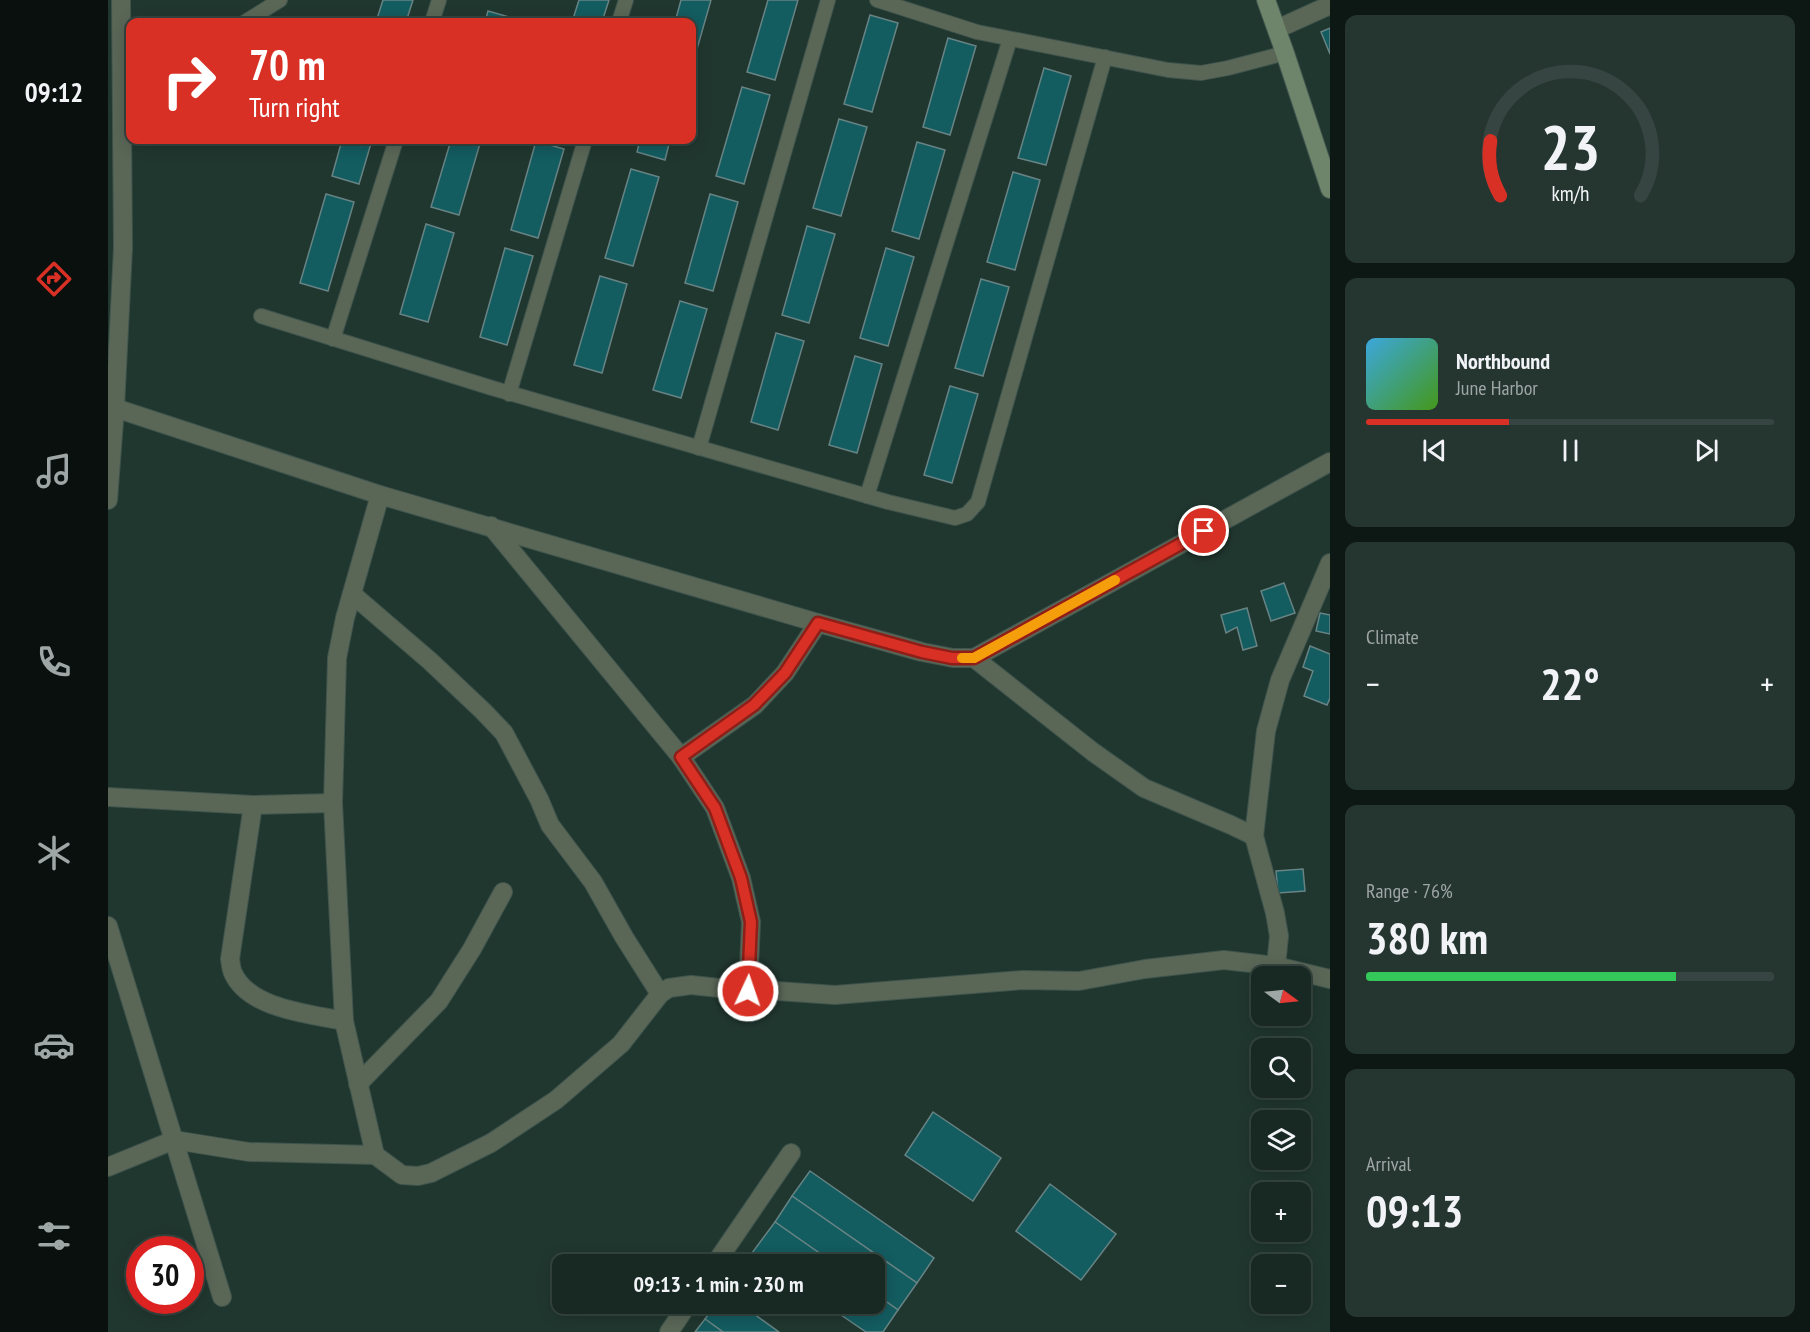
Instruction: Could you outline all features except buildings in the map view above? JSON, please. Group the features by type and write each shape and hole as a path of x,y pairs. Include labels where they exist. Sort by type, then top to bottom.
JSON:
{"main road":[{"path":"1266,0 1330,189"}],"street":[{"path":"108,500 123,248 121,3"},
{"path":"1277,28 1330,5"},
{"path":"115,408 380,495 818,623 952,658 974,658 1330,462"},
{"path":"375,1155 344,1021 333,803 337,658 345,618 380,495"},
{"path":"491,526 681,757 715,808 741,878 751,922 748,991"},
{"path":"108,1167 174,1140 249,1152 375,1155 402,1176 431,1173 491,1143 556,1100 621,1044 660,994 669,988 691,985 748,991 835,995 1023,980 1079,981 1145,969 1224,960 1276,966 1279,936 1254,836 1266,731 1280,680 1330,563"},
{"path":"352,594 430,662 504,733 550,825 593,882 660,994"},
{"path":"681,757 754,705 785,673 818,623"},
{"path":"974,658 1093,752 1144,788 1254,836"},
{"path":"108,797 253,805 333,803"},
{"path":"253,805 230,959 232,972 241,986 255,997 278,1007 344,1021"},
{"path":"358,1084 439,1001 472,950 503,892"},
{"path":"108,926 222,1297"},
{"path":"1311,975 1330,980"},
{"path":"722,1254 791,1153"},
{"path":"669,1332 681,1314"}],"lane":[{"path":"251,18 280,0"},
{"path":"433,18 439,0"},
{"path":"621,18 626,0"},
{"path":"699,448 828,0"},
{"path":"877,0 977,32 1168,70 1201,73 1285,53"},
{"path":"867,496 1010,39"},
{"path":"261,316 509,394 867,496 955,518 967,514 978,501 1105,57"},
{"path":"333,339 395,144"},
{"path":"509,394 584,144"}],"slow traffic":[{"path":"962,658 974,658 1115,580"}],"route":[{"path":"748,991 751,922 741,878 715,808 681,757 754,705 785,673 818,623 922,652 952,658 974,658 1204,531"}]}
